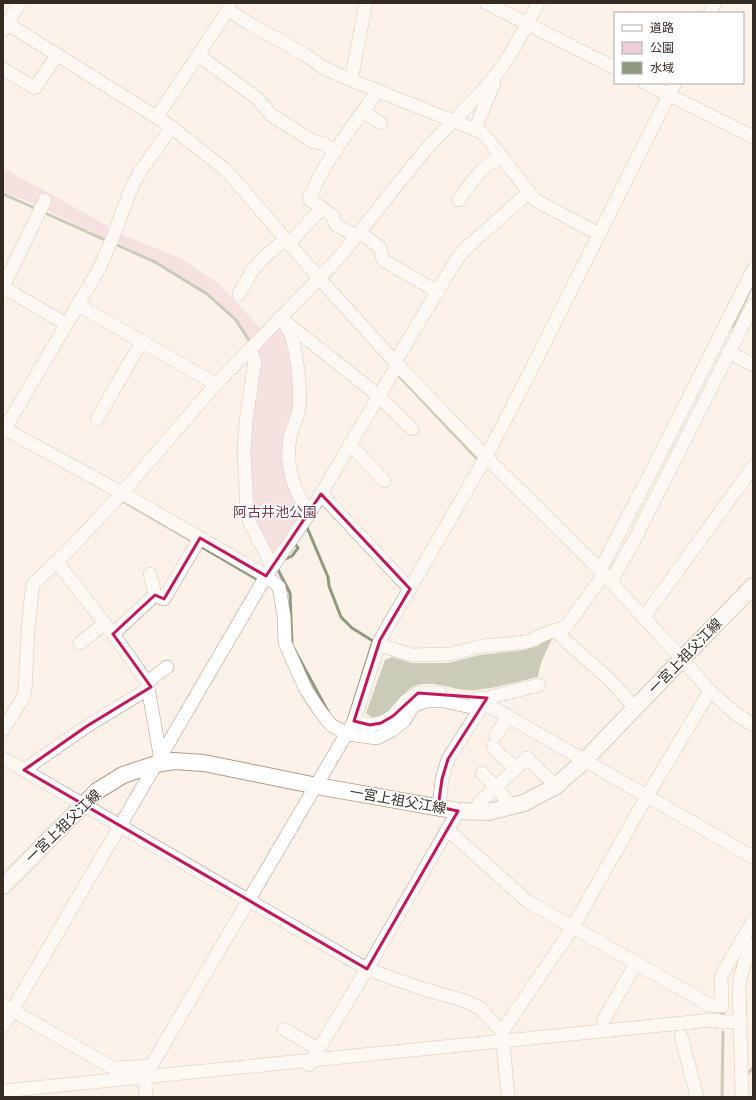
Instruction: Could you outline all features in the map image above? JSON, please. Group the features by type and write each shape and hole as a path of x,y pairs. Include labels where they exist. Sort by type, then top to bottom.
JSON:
{"main road":[{"name":"一宮上祖父江線","path":"3,886 97,791 123,775 158,760 204,763 317,786 458,811 488,812 524,804 556,786 585,760 753,586"}],"street":[{"path":"20,3 4,25 57,55 157,117 228,171 319,278 395,362 486,457 605,575 682,658 710,691 736,714 753,725"},
{"path":"351,80 366,3"},
{"path":"486,3 614,68"},
{"path":"3,730 21,701 25,691 28,630 34,583 68,552 122,493 216,384 319,278 359,234 433,142 499,71 511,54 538,3"},
{"path":"711,12 716,3"},
{"path":"157,117 229,6 250,24 304,54 324,68 481,132 535,200 599,234"},
{"path":"3,69 35,88 57,55"},
{"path":"198,55 258,99 271,115 314,142 322,143 336,151"},
{"path":"475,129 499,71"},
{"path":"647,84 753,137"},
{"path":"146,1097 145,1084 149,1071 354,721 380,640 486,457 674,84"},
{"path":"378,90 321,174 309,199 332,216 336,225 359,234 380,248 383,260 438,292"},
{"path":"363,112 381,123"},
{"path":"172,127 139,173 99,269 4,430 122,493 200,538 269,571"},
{"path":"459,200 488,163 501,156"},
{"path":"3,1026 8,1007 120,826 269,571 309,514 396,367 395,362 456,262 465,250 529,192"},
{"path":"45,200 3,287 66,324"},
{"path":"239,294 252,271 263,258 287,241 322,208"},
{"path":"605,575 650,474 753,270"},
{"path":"78,304 216,384"},
{"path":"379,645 412,656 450,654 482,646 528,642 566,627 636,537 753,305"},
{"path":"280,317 294,330 378,396 412,429"},
{"path":"280,317 290,334 296,355 299,410 290,438 289,459 291,477 297,494 309,514"},
{"path":"97,419 142,341"},
{"path":"250,350 256,361 246,421 244,450 247,514 269,571 279,587 284,616 285,643 306,690 320,711 332,725 347,734 377,738 391,731 404,720 413,706 426,701 443,701 471,707 539,685"},
{"path":"729,352 753,364"},
{"path":"350,444 384,481"},
{"path":"644,617 753,467"},
{"path":"320,494 410,590"},
{"path":"155,595 164,599 200,538"},
{"path":"57,562 109,629 148,685 158,760"},
{"path":"150,574 155,595"},
{"path":"80,643 109,629 155,595"},
{"path":"556,630 611,681 635,708"},
{"path":"24,770 148,685 167,667"},
{"path":"502,1037 573,927 647,796 710,691"},
{"path":"354,721 370,725 381,723 393,716 406,701 418,693 448,694 484,702 753,857"},
{"path":"438,808 442,779 448,759 484,702"},
{"path":"508,716 494,741 498,753 516,768"},
{"path":"3,758 367,969 480,1008 502,1037 508,1097"},
{"path":"475,812 480,802 527,758 556,786"},
{"path":"482,773 496,787 512,807"},
{"path":"312,1059 367,969 458,811"},
{"path":"448,830 527,901 710,1005 722,1006 721,976 753,921"},
{"path":"742,1097 739,984 744,964 753,944"},
{"path":"603,1021 636,963"},
{"path":"8,1007 113,1068 149,1071"},
{"path":"3,1091 149,1071 312,1059 502,1037 712,1020 724,1022 740,1021"},
{"path":"284,1029 312,1059"},
{"path":"681,1036 697,1097"},
{"path":"742,1084 753,1072"}],"highlighted area":[{"path":"321,494 410,589 380,640 354,721 370,725 381,723 393,716 418,693 487,698 448,759 442,779 438,807 458,811 367,969 24,770 87,726 151,687 113,634 155,595 164,599 200,538 266,576"}],"green space":[{"path":"3,168 108,226 107,241 42,207 3,192"},
{"name":"阿古井池公園","path":"116,232 180,258 218,283 265,333 280,317 298,379 289,459 309,514 272,566 247,514 253,346 226,311 207,294 155,262 112,240"}],"water":[{"path":"552,635 553,638 542,661 538,677 499,687 475,690 431,684 417,685 407,691 388,712 374,717 371,717 366,713 385,660 392,657 411,663 448,663 480,655 524,650 538,646"}],"waterway":[{"path":"3,194 37,209"},
{"path":"43,212 107,241"},
{"path":"117,245 155,262 207,294 236,320 250,342"},
{"path":"732,327 753,284"},
{"path":"399,376 479,461"},
{"path":"121,500 193,542"},
{"path":"306,525 328,577 329,586 341,617 352,628 373,641 346,727 332,719 292,645 290,593 277,568 283,560 292,556 298,548 294,542 306,525"},
{"path":"200,546 258,580"},
{"path":"722,1097 723,1032"},
{"path":"747,1074 753,1068"}]}
